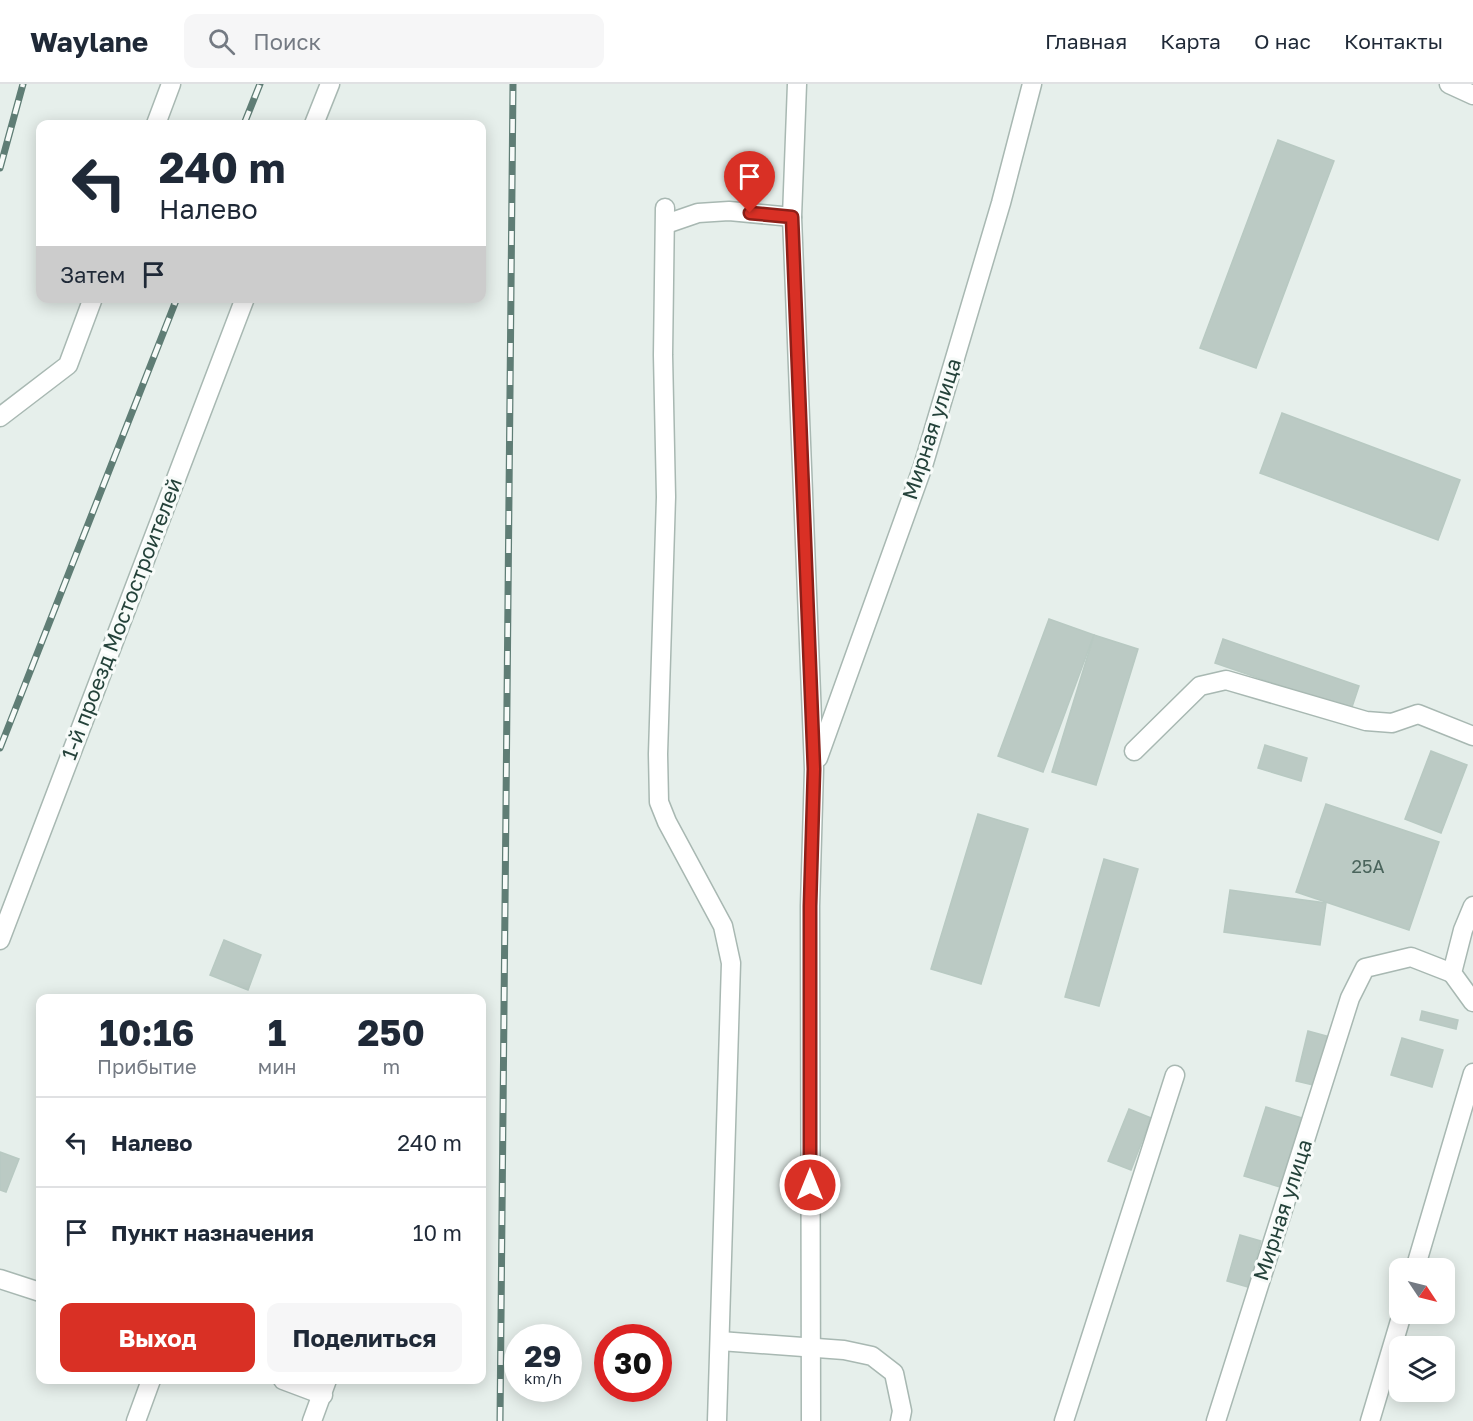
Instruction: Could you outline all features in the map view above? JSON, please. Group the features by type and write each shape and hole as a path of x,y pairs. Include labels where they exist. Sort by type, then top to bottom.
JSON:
{"street":[{"path":"158,120 171,84"},
{"path":"316,120 330,84"},
{"path":"797,84 792,217 814,769 810,906 811,1421"},
{"name":"Мирная улица","path":"814,769 922,466 1001,203 1032,84"},
{"path":"1449,84 1473,95"},
{"path":"717,1421 731,963 723,926 667,822 659,802 666,497 663,355 665,216 729,211 792,217"},
{"path":"0,417 68,365 91,303"},
{"name":"1-й проезд Мостостроителей","path":"0,940 243,303"},
{"path":"1134,751 1200,686 1226,680 1366,721 1392,723 1418,714 1473,736"},
{"path":"1473,906 1463,930 1452,973 1473,1002"},
{"name":"Мирная улица","path":"1216,1421 1350,998 1365,968 1411,957 1452,973"},
{"path":"1418,1258 1473,1073"},
{"path":"1064,1421 1175,1075"},
{"path":"0,1279 36,1291"},
{"path":"1370,1421 1399,1324"},
{"path":"720,1341 844,1350 872,1356 894,1373 902,1411 900,1421"},
{"path":"136,1421 150,1384"},
{"path":"307,1384 325,1387 312,1421"}],"building":[{"path":"1278,140 1334,161 1256,368 1200,348"},
{"path":"1282,413 1460,480 1438,540 1260,473"},
{"path":"1049,619 1094,635 1043,772 998,756"},
{"path":"1094,635 1138,649 1096,785 1052,772"},
{"path":"1223,639 1359,686 1351,710 1215,663"},
{"path":"1265,745 1307,758 1301,781 1258,768"},
{"path":"1431,751 1467,765 1441,833 1405,819"},
{"path":"1326,804 1439,842 1409,930 1296,892"},
{"path":"978,814 1028,829 981,984 931,969"},
{"path":"1104,859 1138,869 1099,1006 1065,997"},
{"path":"1230,890 1326,903 1320,945 1224,932"},
{"path":"224,940 261,955 248,990 210,975"},
{"path":"1422,1011 1458,1020 1456,1029 1420,1020"},
{"path":"1308,1031 1334,1038 1322,1087 1296,1081"},
{"path":"1402,1038 1443,1050 1432,1087 1391,1075"},
{"path":"1266,1107 1302,1118 1280,1187 1244,1176"},
{"path":"1129,1109 1151,1118 1131,1170 1108,1161"},
{"path":"0,1152 19,1159 6,1192 0,1190"},
{"path":"1240,1235 1261,1241 1248,1287 1227,1281"}],"railway":[{"path":"0,168 23,84"},
{"path":"246,120 260,84"},
{"path":"500,1421 513,84"},
{"path":"0,748 175,303"}],"route":[{"path":"750,213 792,217 814,769 810,906 810,1185"}]}
